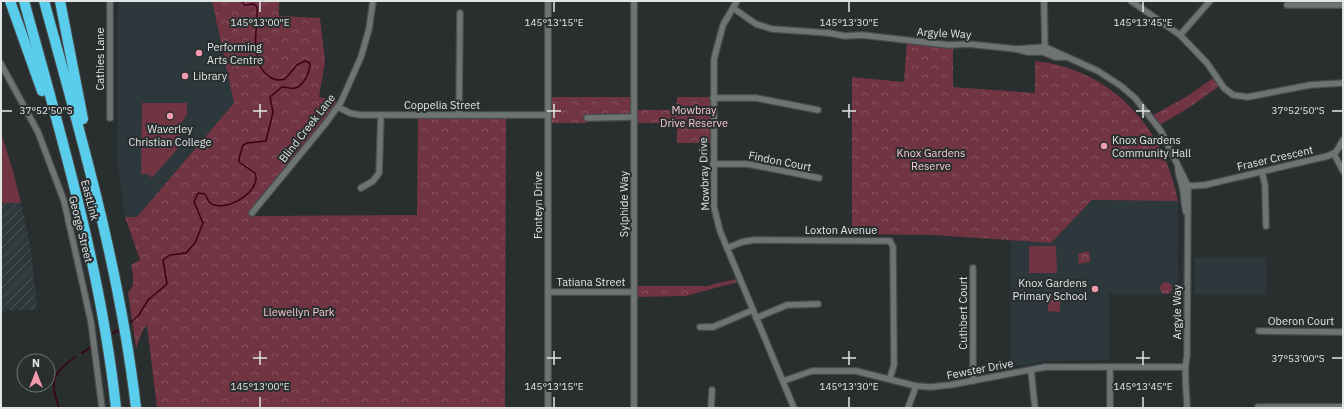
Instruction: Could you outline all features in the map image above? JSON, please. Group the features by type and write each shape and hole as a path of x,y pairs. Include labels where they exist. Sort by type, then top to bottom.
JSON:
{"highway":[{"path":"10,1 64,149"},
{"name":"EastLink","path":"24,1 89,245 103,313 116,408"},
{"name":"EastLink","path":"44,1 93,182 120,302 128,346 136,408"},
{"path":"60,1 93,182"}],"street":[{"name":"Cathies Lane","path":"110,1 110,118"},
{"name":"Blind Creek Lane","path":"252,213 338,107 361,56 369,29 373,1"},
{"name":"Fonteyn Drive","path":"548,1 548,408"},
{"name":"Sylphide Way","path":"634,1 634,408"},
{"name":"Mowbray Drive","path":"737,1 723,25 714,51 714,208 720,232 794,408"},
{"path":"1044,1 1043,50 1086,65 1107,76 1135,98 1158,126 1177,164 1187,189"},
{"path":"1131,1 1180,35 1203,59 1227,90 1236,96 1248,97 1314,84 1343,83"},
{"path":"1180,35 1210,1"},
{"path":"1287,5 1343,5"},
{"name":"Argyle Way","path":"733,8 756,24 772,29 829,33 845,36 862,35 949,45 964,43 1016,49 1043,50"},
{"path":"459,115 460,13"},
{"name":"George Street","path":"1,65 38,132 56,175 71,228 91,322 98,367 102,408"},
{"path":"713,98 756,98 818,110"},
{"name":"Coppelia Street","path":"338,107 353,114 548,115"},
{"path":"362,188 376,179 380,170 381,115"},
{"path":"587,118 634,117"},
{"path":"1343,140 1334,154 1343,172"},
{"name":"Fraser Crescent","path":"1187,189 1334,154"},
{"name":"Findon Court","path":"713,164 748,164 819,178"},
{"path":"1262,172 1265,185 1266,226"},
{"name":"Argyle Way","path":"1187,189 1187,356 1184,367 1187,378 1187,408"},
{"name":"Loxton Avenue","path":"727,248 742,242 754,240 890,241 893,247 894,262 894,365 890,378"},
{"name":"Cuthbert Court","path":"973,268 973,381"},
{"name":"Tatiana Street","path":"548,292 633,292"},
{"path":"756,318 787,305 818,304"},
{"path":"700,327 713,326 753,310"},
{"name":"Oberon Court","path":"1259,331 1343,332"},
{"name":"Fewster Drive","path":"783,381 808,371 862,371 916,386 937,387 1051,367 1184,367"},
{"path":"1110,367 1110,408"},
{"path":"1031,370 1035,408"},
{"path":"908,408 916,386"},
{"path":"712,390 712,408"},
{"path":"1258,407 1343,407"}],"shaded area":[{"name":"Waverley Christian College","path":"118,1 212,1 234,103 137,217 125,217 117,159"},
{"name":"Knox Gardens Primary School","path":"1092,200 1178,201 1178,294 1109,294 1109,360 1047,361 1011,367 1011,240 1051,243"},
{"path":"1,203 21,203 31,249 37,310 6,310 6,312 1,312"},
{"path":"1195,258 1266,258 1266,294 1195,294"}],"green space":[{"name":"Llewellyn Park","path":"212,1 279,1 279,16 320,18 325,61 319,97 341,102 251,216 417,215 418,115 506,115 505,408 157,408 147,325 143,330 136,348 128,293 131,290 133,283 131,265 140,260 125,217 137,217 234,103"},
{"name":"Knox Gardens Reserve","path":"907,40 953,45 953,87 1035,93 1035,61 1062,66 1087,76 1110,89 1130,106 1147,126 1160,149 1171,174 1178,201 1092,200 1051,243 934,235 852,234 852,77 904,82"},
{"path":"1216,76 1222,84 1190,107 1158,126 1151,116 1186,97"},
{"name":"Mowbray Drive Reserve","path":"548,97 634,97 634,110 676,110 677,97 713,97 713,143 677,143 677,123 634,123 634,118 587,118 587,123 548,123"},
{"path":"142,103 187,103 187,115 180,124 180,146 152,178 148,174 141,174"},
{"path":"1,133 13,171 21,203 1,203"},
{"path":"1029,246 1056,246 1057,273 1029,273"},
{"path":"1089,251 1090,262 1079,264 1078,254"},
{"path":"740,278 741,281 686,296 633,297 633,286 707,286"},
{"path":"1164,282 1168,282 1172,288 1168,294 1164,294 1160,290 1160,286"},
{"path":"1048,296 1060,296 1060,312 1048,311"}],"waterway":[{"path":"127,325 139,315 148,300 167,284 163,260 170,255 186,253 195,243 203,223 194,202 198,193 205,194 209,202 216,205 232,203 248,194 256,180 255,173 239,162 243,145 247,143 266,141 273,112 270,97 282,87 298,87 304,82 308,74 310,63 305,61 297,65 285,79 273,79 264,72 261,68 256,51 255,40 257,7 254,4 244,5 242,1"},
{"path":"110,335 120,329"},
{"path":"82,353 93,346"},
{"path":"59,408 54,391 55,379 61,369 75,357"}],"place":[{"name":"Performing Arts Centre","path":"199,53"},
{"name":"Library","path":"185,76"},
{"name":"Waverley Christian College","path":"170,116"},
{"name":"Knox Gardens Community Hall","path":"1104,146"},
{"name":"Knox Gardens Primary School","path":"1095,289"}]}
